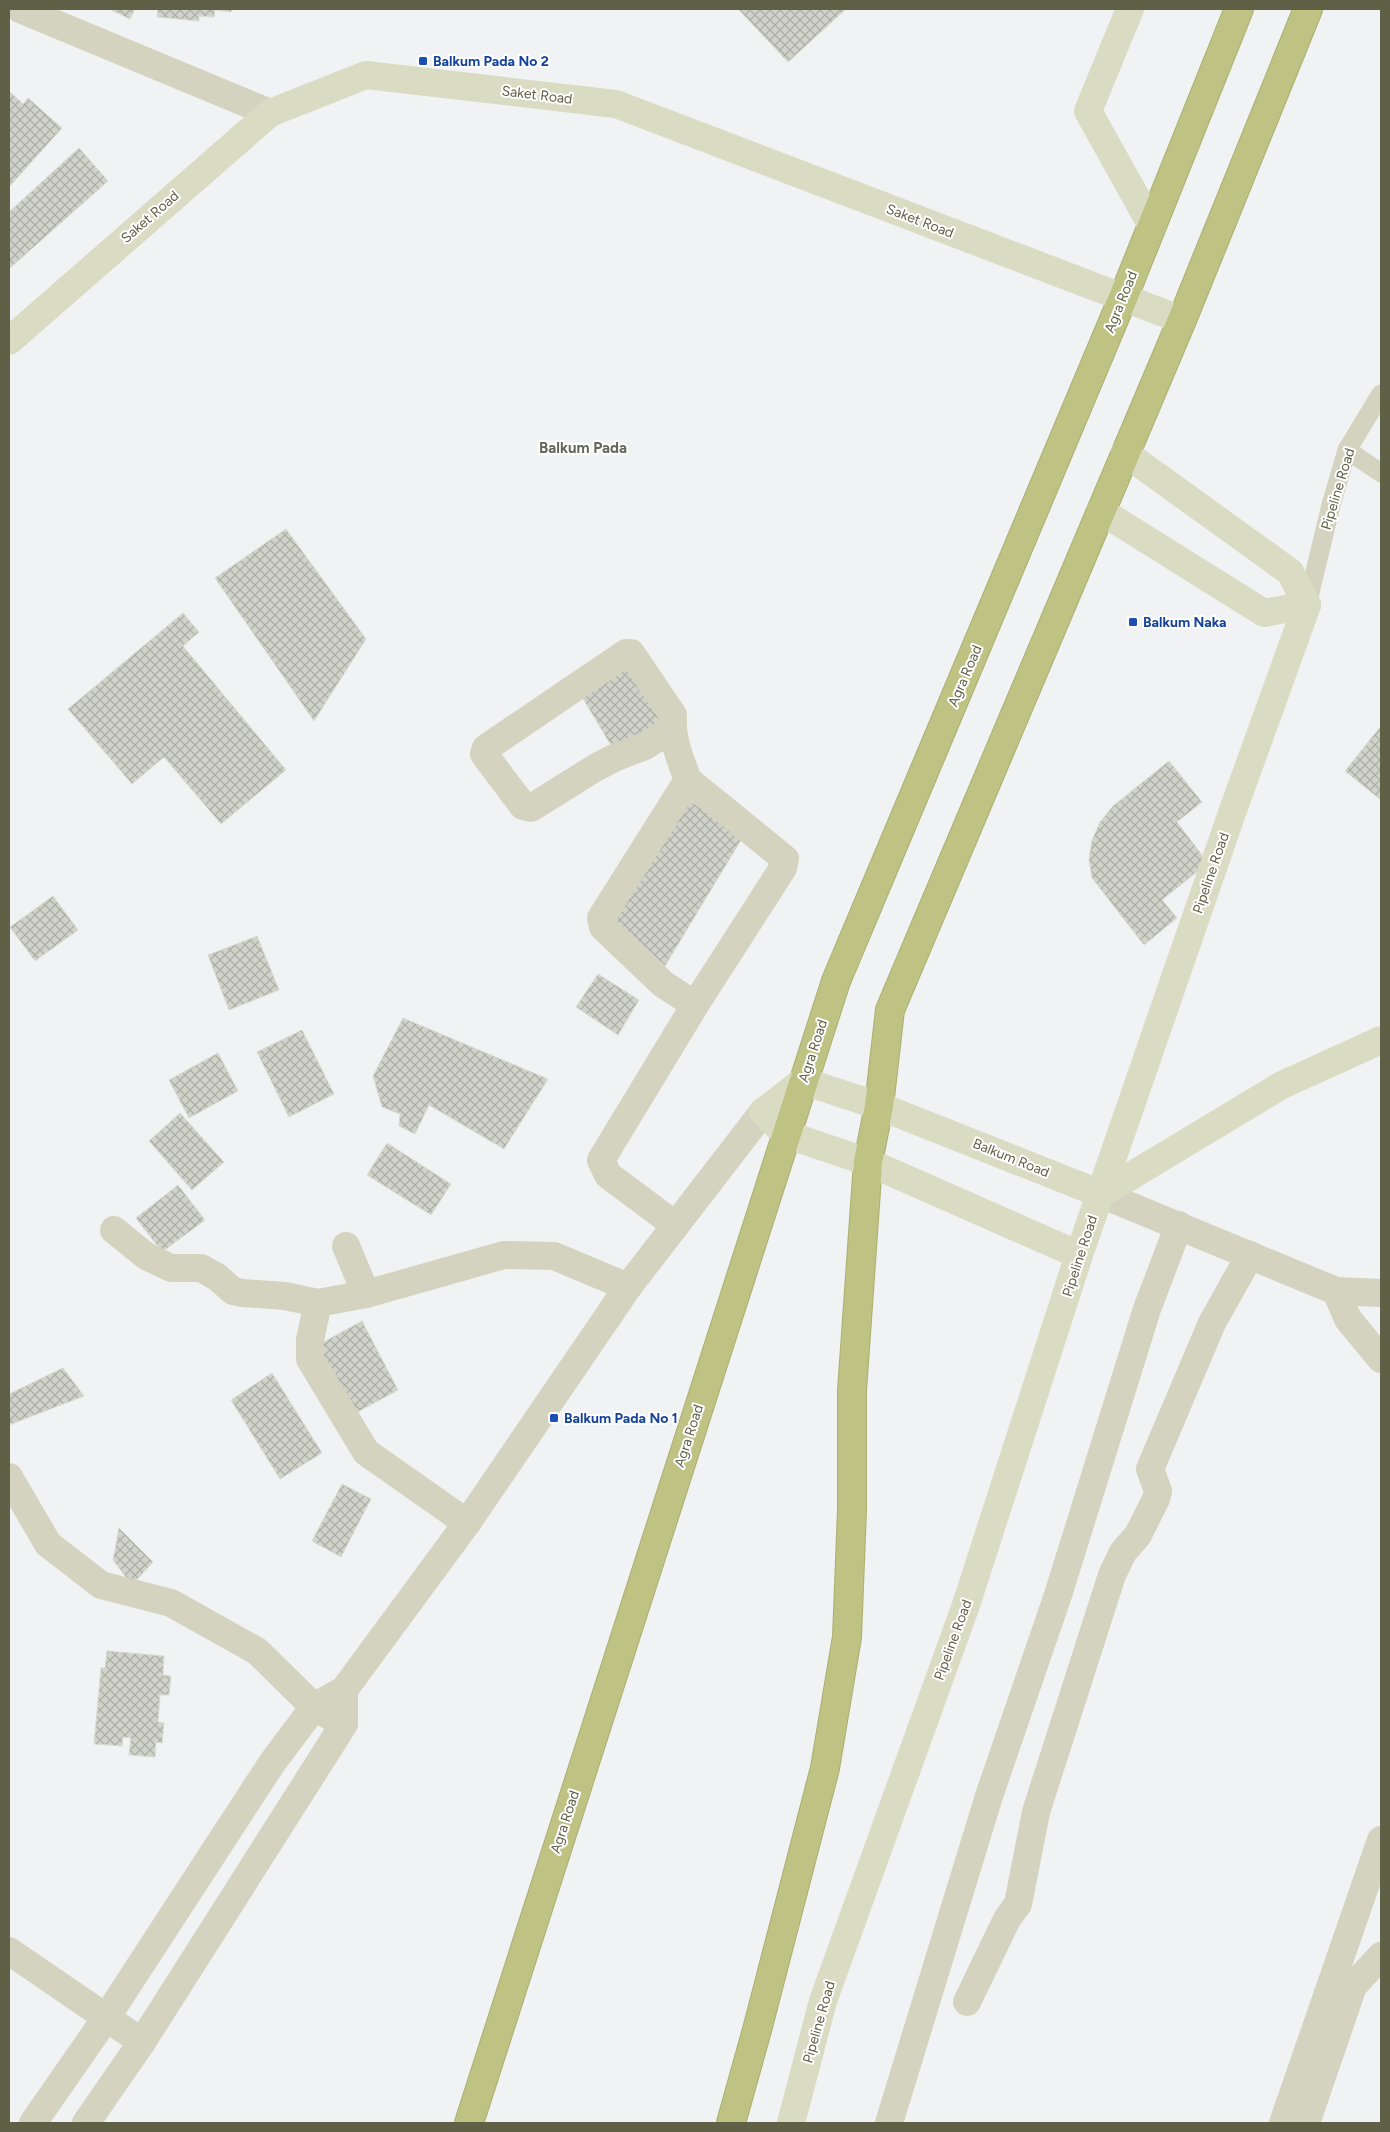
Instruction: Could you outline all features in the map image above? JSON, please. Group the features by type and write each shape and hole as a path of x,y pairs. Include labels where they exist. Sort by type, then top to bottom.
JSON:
{"highway":[{"name":"Agra Road","path":"469,2123 785,1134 836,981 1123,298 1239,9"},
{"path":"731,2123 757,2030 824,1768 847,1637 852,1510 852,1391 868,1162 879,1106 890,1010 1182,320 1308,9"}],"street":[{"path":"20,9 270,113"},
{"path":"1130,9 1088,111 1152,226"},
{"name":"Saket Road","path":"9,341 270,113 366,75 616,104 1182,320"},
{"path":"1101,511 1264,613 1307,605 1290,572 1125,453"},
{"name":"Pipeline Road","path":"791,2123 823,2001 966,1605 1080,1255 1232,813 1307,605"},
{"path":"672,729 645,746 614,758 595,768 531,808 523,806 484,754 486,748 626,652 631,653 673,715 672,729 688,780 785,859 783,868 695,1005 601,1160 608,1175 675,1225"},
{"path":"688,780 601,918 603,928 656,978 695,1005"},
{"path":"1101,1194 1282,1086 1381,1040"},
{"path":"33,2123 106,2018 272,1763 314,1707 344,1690 467,1523 628,1287 675,1225 763,1112 803,1081"},
{"name":"Balkum Road","path":"803,1081 879,1106 1101,1194"},
{"path":"763,1112 785,1134 868,1162 1080,1255"},
{"path":"1101,1194 1336,1291 1381,1293"},
{"path":"889,2123 989,1796 1058,1595 1147,1310 1179,1225"},
{"path":"114,1230 146,1256 171,1268 200,1268 217,1277 233,1290 243,1293 285,1296 318,1303 366,1294 504,1254 554,1256 628,1287"},
{"path":"346,1246 366,1294"},
{"path":"967,2002 1007,1919 1018,1904 1036,1812 1112,1575 1123,1552 1138,1535 1156,1499 1158,1491 1150,1469 1212,1323 1250,1255"},
{"path":"1336,1291 1348,1319 1381,1359"},
{"path":"318,1303 310,1340 310,1359 366,1452 467,1523"},
{"path":"9,1477 48,1544 102,1585 171,1603 257,1651 314,1707 344,1724"},
{"path":"86,2123 142,2042 344,1724 344,1690"},
{"path":"1283,2123 1381,1840"},
{"path":"9,1951 142,2042"},
{"path":"1306,2123 1353,1986 1381,1956"}],"lane":[{"name":"Pipeline Road","path":"1307,605 1331,505 1347,450 1381,394"},
{"path":"1347,450 1381,473"}],"building":[{"path":"109,9 135,9 130,19"},
{"path":"158,9 232,9 231,12 215,10 214,17 199,16 199,21 157,17"},
{"path":"738,9 846,9 788,62"},
{"path":"9,91 23,104 28,98 62,128 9,187"},
{"path":"79,148 108,181 9,269 9,212"},
{"path":"286,529 366,639 314,721 215,578"},
{"path":"183,613 199,632 183,646 286,770 221,824 164,757 132,784 68,709"},
{"path":"626,657 661,721 615,752 579,692"},
{"path":"1381,726 1381,800 1345,771"},
{"path":"1169,761 1202,802 1177,822 1208,863 1162,900 1177,918 1144,945 1092,878 1089,859 1092,840 1100,822 1113,806"},
{"path":"687,799 744,835 665,966 615,921"},
{"path":"53,896 78,930 35,961 10,927"},
{"path":"257,936 279,990 229,1010 208,955"},
{"path":"598,974 639,1000 618,1035 576,1007"},
{"path":"403,1018 548,1079 504,1149 429,1105 415,1134 399,1126 400,1114 382,1107 373,1076"},
{"path":"302,1030 334,1094 289,1117 257,1052"},
{"path":"218,1053 238,1091 189,1118 169,1080"},
{"path":"180,1113 224,1162 192,1190 149,1141"},
{"path":"387,1143 451,1184 431,1215 367,1175"},
{"path":"178,1185 205,1220 162,1252 136,1218"},
{"path":"362,1321 398,1390 354,1414 318,1345"},
{"path":"63,1368 84,1396 9,1425 9,1394"},
{"path":"272,1373 322,1453 280,1479 231,1400"},
{"path":"342,1484 371,1499 341,1557 312,1541"},
{"path":"119,1528 153,1562 132,1585 113,1560"},
{"path":"107,1651 164,1656 163,1675 171,1676 169,1695 160,1695 158,1722 164,1723 162,1743 156,1742 155,1757 129,1755 131,1738 123,1737 122,1746 94,1744 101,1668 105,1668"}],"place":[{"name":"Balkum Pada No 2","path":"423,61"},
{"name":"Balkum Naka","path":"1133,622"},
{"name":"Balkum Pada No 1","path":"554,1418"}],"district":[{"name":"Balkum Pada","path":"583,448"}]}
